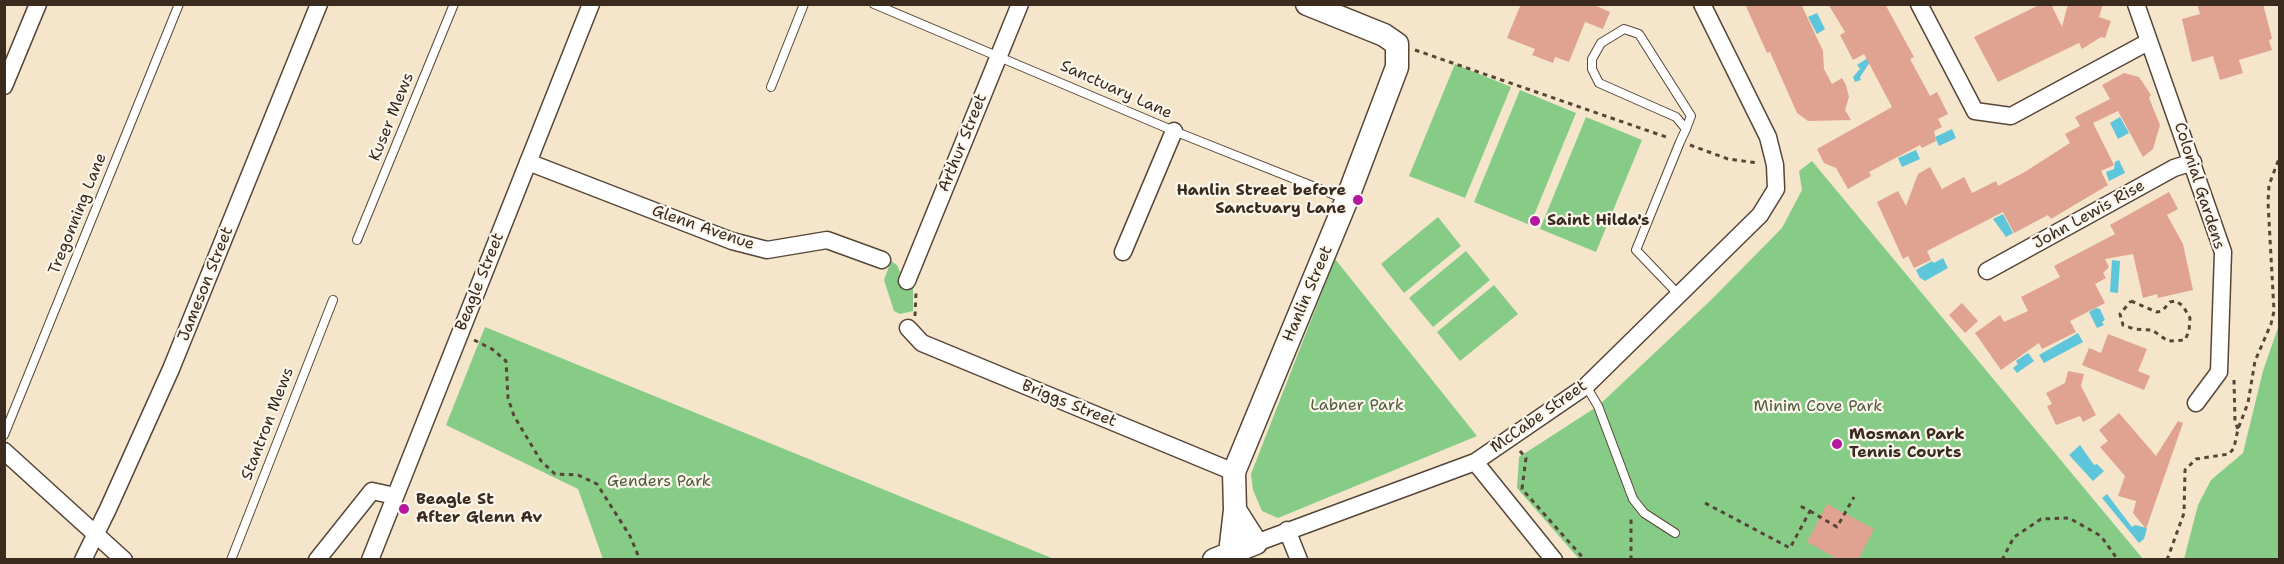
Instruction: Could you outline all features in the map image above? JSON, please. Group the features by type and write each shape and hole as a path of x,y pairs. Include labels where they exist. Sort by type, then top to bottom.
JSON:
{"street":[{"path":"4,86 38,4"},
{"name":"Jameson Street","path":"83,560 171,369 320,4"},
{"name":"Beagle Street","path":"370,560 591,4"},
{"name":"Arthur Street","path":"907,281 1020,4"},
{"path":"1307,4 1384,35 1397,44"},
{"name":"McCabe Street","path":"1222,556 1475,462 1586,386 1760,215 1776,189 1775,165 1766,129 1702,4"},
{"path":"1919,4 1975,111 2011,116 2148,42"},
{"name":"Colonial Gardens","path":"2136,4 2223,252 2219,372 2196,403"},
{"name":"Hanlin Street","path":"1222,556 1235,510 1234,472 1347,199 1397,67 1397,44"},
{"path":"1123,252 1174,131"},
{"name":"Glenn Avenue","path":"528,162 732,241 767,250 826,240 882,260"},
{"name":"John Lewis Rise","path":"1987,271 2174,168 2193,162"},
{"name":"Briggs Street","path":"908,328 922,343 1234,472"},
{"path":"4,451 124,560"},
{"path":"1475,462 1554,560"},
{"path":"317,560 372,491 395,496"},
{"path":"1235,510 1256,543"},
{"path":"1287,530 1299,560"}],"lane":[{"name":"Tregonning Lane","path":"4,435 179,4"},
{"name":"Kuser Mews","path":"357,240 454,4"},
{"path":"771,87 804,4"},
{"name":"Sanctuary Lane","path":"874,4 1174,131 1347,199"},
{"path":"1679,295 1636,250 1686,129 1690,116 1639,34 1624,29 1601,43 1592,59 1592,69 1599,83 1677,117 1686,129"},
{"name":"Stantron Mews","path":"231,560 333,300"},
{"path":"1586,386 1598,406 1633,499 1644,513 1675,533"}],"path":[{"path":"1397,44 1728,159 1775,165"},
{"path":"2167,560 2184,513 2185,470 2196,459 2229,454 2234,448 2238,429 2248,403 2255,361 2271,324 2274,312 2268,202 2269,185 2280,156"},
{"path":"907,281 917,284 915,314 908,328"},
{"path":"2131,301 2157,312 2175,301 2187,310 2189,331 2185,340 2168,341 2152,330 2123,325 2120,314 2131,301"},
{"path":"460,334 492,349 506,361 507,398 514,416 541,460 555,474 578,475 597,484 630,536 640,560"},
{"path":"1509,438 1526,458 1522,489 1585,560"},
{"path":"1800,506 1838,527 1854,497"},
{"path":"1630,560 1633,499"},
{"path":"1705,503 1790,548 1810,512"},
{"path":"2002,560 2014,537 2041,519 2069,518 2101,536 2118,560"}],"green space":[{"path":"1455,64 1511,87 1465,198 1409,176"},
{"path":"1520,90 1576,113 1530,225 1474,202"},
{"path":"1586,117 1642,140 1596,252 1540,229"},
{"name":"Minim Cove Park","path":"1812,161 2143,559 1579,559 1517,488 1519,457 1598,406 1711,300 1782,228 1802,190 1799,171"},
{"path":"1438,217 1461,246 1404,293 1381,264"},
{"path":"1466,251 1490,280 1433,327 1409,298"},
{"name":"Labner Park","path":"1335,259 1477,436 1278,518 1262,511 1253,490 1251,474"},
{"path":"891,261 897,265 900,272 898,281 913,286 913,311 900,314 894,311 884,280"},
{"path":"1494,285 1518,314 1460,361 1437,332"},
{"path":"2279,325 2279,559 2184,559 2198,505 2211,480 2243,453 2263,371"},
{"name":"Genders Park","path":"485,327 1054,559 603,559 578,489 446,425"}],"water":[{"path":"1817,13 1825,29 1817,34 1808,17"},
{"path":"1871,56 1872,59 1860,77 1861,80 1855,82 1853,77 1860,69 1857,65"},
{"path":"2120,117 2129,133 2118,139 2110,123"},
{"path":"1952,129 1956,138 1939,146 1935,137"},
{"path":"1916,150 1920,159 1902,167 1898,158"},
{"path":"2119,160 2125,173 2109,181 2106,172 2114,169 2115,162"},
{"path":"2003,214 2013,233 2006,237 1993,219"},
{"path":"1943,258 1948,268 1925,281 1920,278 1916,270"},
{"path":"2112,260 2120,261 2118,293 2110,292"},
{"path":"2096,308 2100,309 2105,320 2102,322 2104,325 2097,328 2089,312"},
{"path":"2078,333 2083,342 2044,363 2039,355"},
{"path":"2028,353 2034,361 2017,373 2013,368 2018,364 2016,361"},
{"path":"2080,445 2094,465 2097,464 2104,471 2093,481 2069,455"},
{"path":"2107,494 2132,527 2135,525 2147,528 2144,539 2139,543 2102,498"}],"building":[{"path":"1521,4 1592,4 1610,12 1603,29 1585,22 1569,62 1555,57 1553,63 1532,55 1535,49 1507,38"},
{"path":"1745,4 1801,4 1823,51 1824,69 1832,84 1842,78 1846,85 1849,97 1845,110 1851,120 1808,121 1797,113 1770,52 1767,53"},
{"path":"1828,4 1885,4 1914,57 1910,59 1930,96 1937,92 1948,114 1938,119 1942,127 1934,131 1936,141 1922,148 1920,145 1869,172 1871,176 1848,189 1836,168 1824,163 1817,149 1892,107 1864,54 1853,60 1840,35 1845,32"},
{"path":"2041,4 2051,4 2062,27 2068,4 2103,4 2099,17 2111,21 2105,38 2101,37 2082,49 2079,43 1998,82 1974,37"},
{"path":"2197,4 2263,4 2272,38 2269,41 2272,50 2239,60 2243,73 2220,80 2213,56 2192,62 2182,19 2200,14"},
{"path":"2124,73 2139,77 2151,95 2149,98 2160,125 2153,149 2143,157 2118,111 2093,123 2114,165 2101,171 2108,185 2051,219 2048,215 2014,233 2003,212 1927,251 1931,260 1914,268 1908,256 1903,259 1877,202 1898,191 1906,206 1918,174 1930,167 1942,189 1964,177 1972,193 1996,181 1998,186 2023,173 2070,143 2065,134 2080,126 2075,117 2110,99 2102,85"},
{"path":"2169,192 2178,209 2167,215 2183,244 2193,290 2158,298 2157,294 2143,298 2133,254 2105,259 2109,267 2103,273 2106,278 2095,284 2105,303 2070,321 2076,332 2042,349 2039,343 2001,370 1975,333 2000,315 2004,322 2028,311 2021,297 2060,277 2054,266 2115,234 2110,225"},
{"path":"1962,303 1978,321 1965,333 1949,315"},
{"path":"2108,334 2147,349 2138,371 2150,376 2144,390 2082,365 2089,348 2101,353"},
{"path":"2068,371 2084,374 2081,386 2096,415 2083,422 2080,416 2056,425 2047,406 2052,404 2046,393 2065,383"},
{"path":"2119,413 2156,456 2178,421 2183,423 2146,529 2133,513 2136,501 2118,496 2125,476 2100,447 2108,441 2099,430"},
{"path":"1827,504 1874,529 1858,560 1839,560 1807,542"}],"place":[{"name":"Hanlin Street before Sanctuary Lane","path":"1358,200"},
{"name":"Saint Hilda's","path":"1535,221"},
{"name":"Mosman Park Tennis Courts","path":"1837,444"},
{"name":"Beagle St After Glenn Av","path":"404,509"}]}
